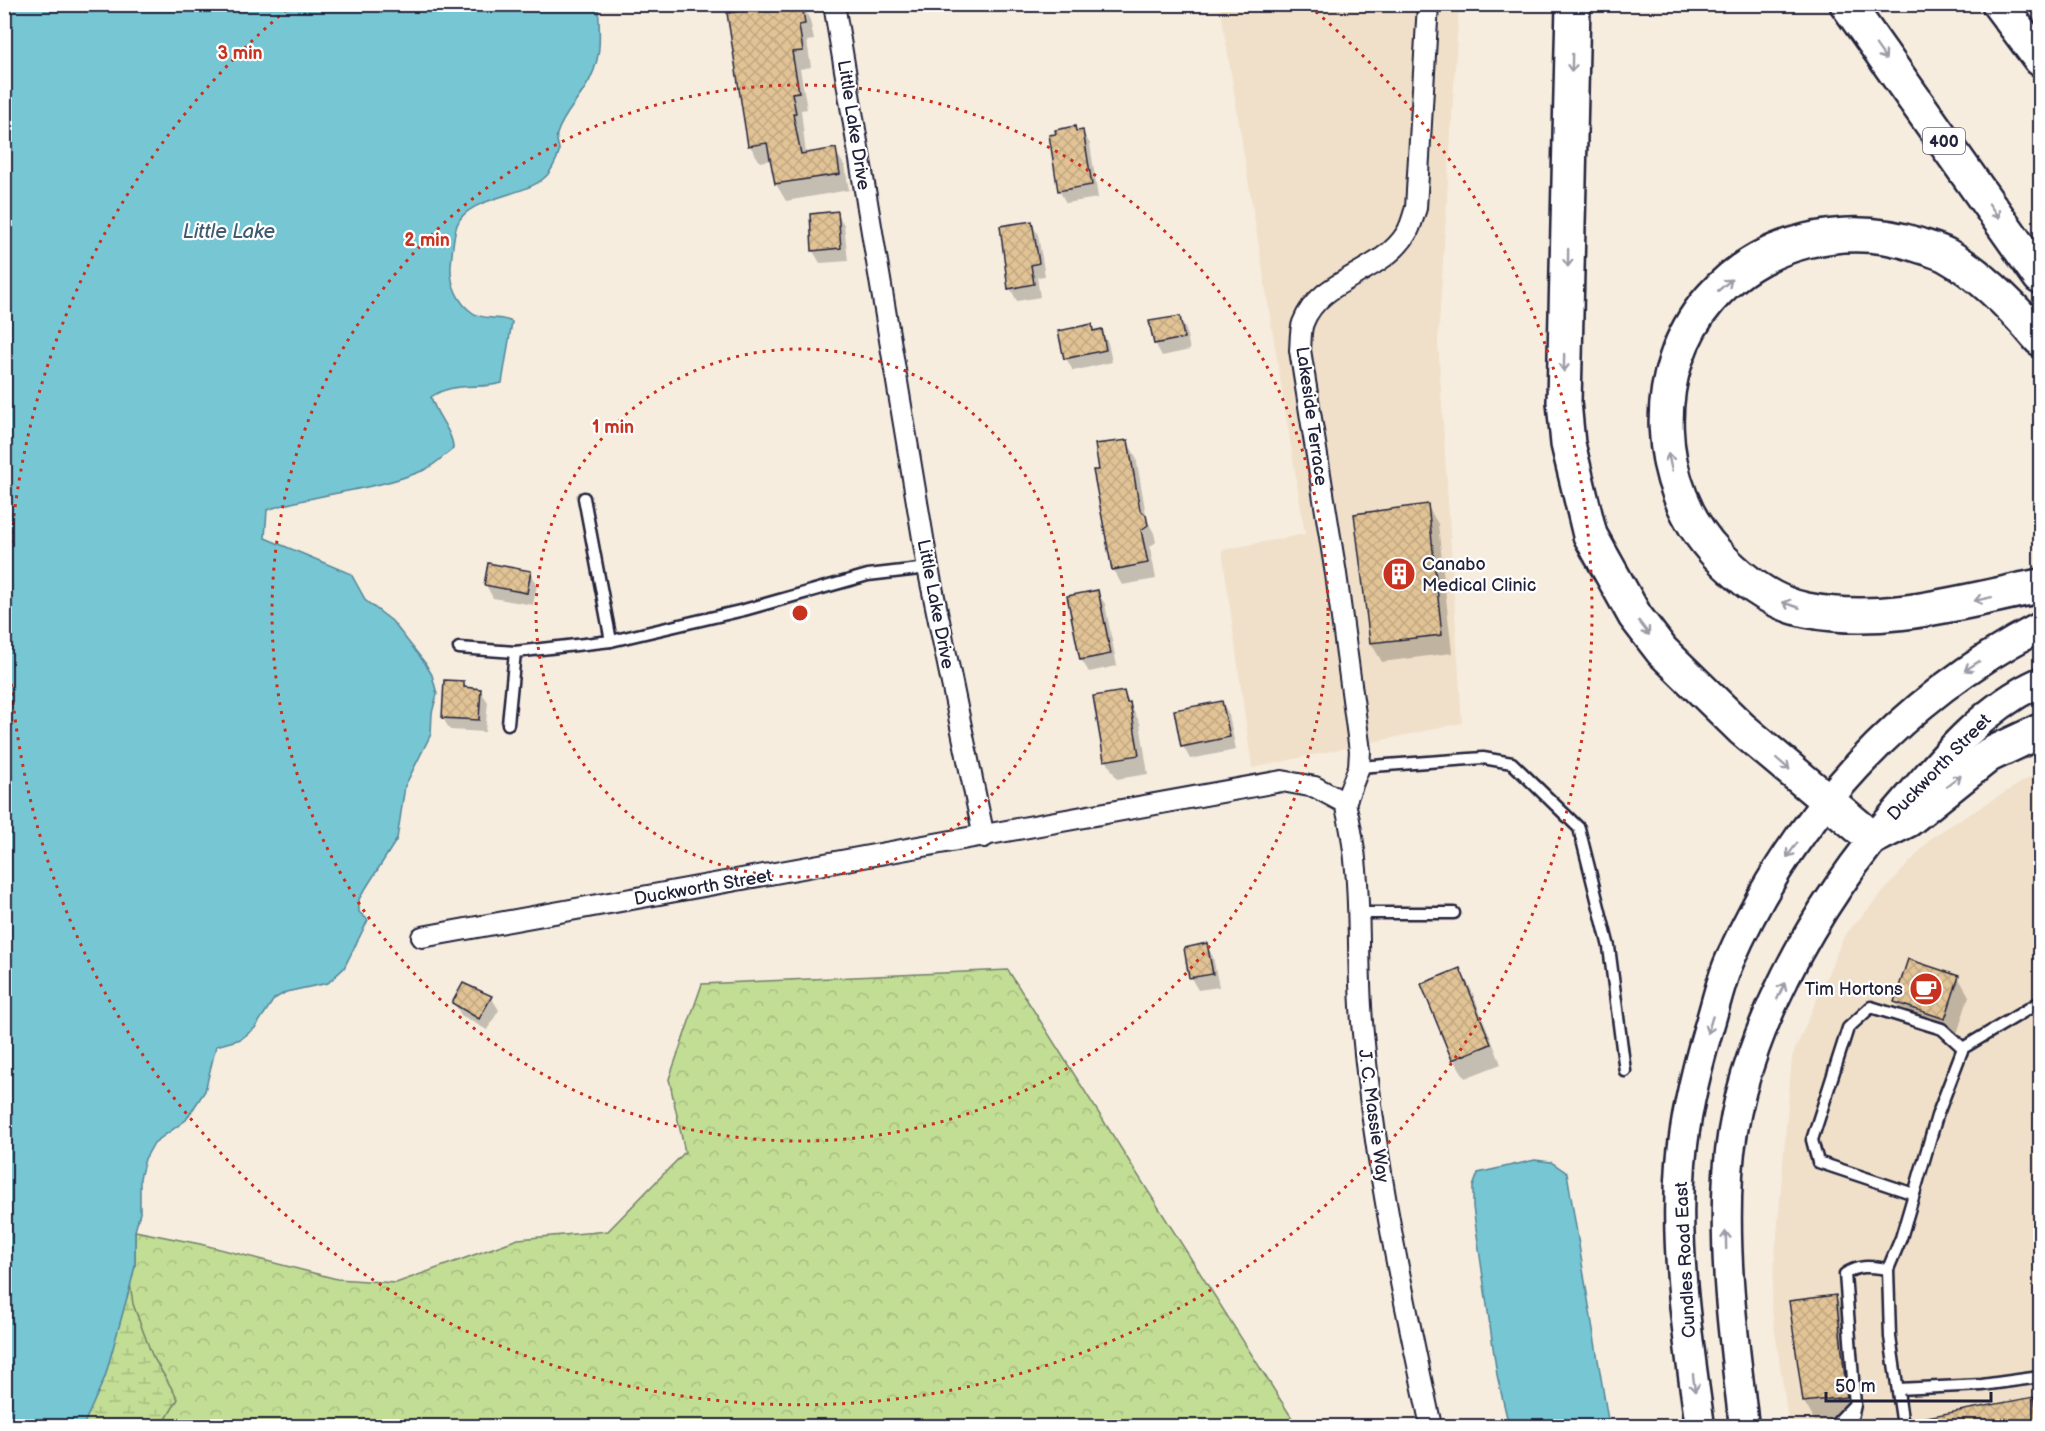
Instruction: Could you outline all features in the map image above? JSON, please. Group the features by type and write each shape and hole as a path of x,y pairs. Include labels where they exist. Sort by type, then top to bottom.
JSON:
{"highway":[{"path":"1573,4 1564,402 1568,444 1590,535 1635,616 1662,651 1710,700 1826,802 1872,838 1908,820 1989,755 2040,731"},
{"name":"400","path":"1847,4 2040,277"},
{"path":"1999,4 2040,59"},
{"path":"2010,4 2040,39"},
{"path":"2040,339 2023,318 1977,277 1945,254 1892,237 1853,234 1816,238 1774,252 1738,274 1710,298 1692,325 1671,374 1665,419 1670,465 1686,509 1698,531 1743,578 1782,602 1804,609 1851,615 1916,611 2040,586"}],"main road":[{"path":"1826,802 1872,750 1928,698 1977,662 2040,627"},
{"name":"Duckworth Street","path":"1872,838 1968,732 2002,703 2040,682"},
{"name":"Cundles Road East","path":"1700,1426 1688,1338 1679,1213 1681,1163 1694,1077 1733,955 1771,880 1826,802"},
{"path":"1744,1426 1728,1299 1726,1226 1732,1137 1756,1049 1805,938 1831,895 1872,838"},
{"path":"1739,1386 1755,1426"}],"street":[{"name":"Little Lake Drive","path":"834,4 928,568 984,837"},
{"name":"Lakeside Terrace","path":"1345,803 1359,767 1360,751 1336,573 1300,350 1302,325 1310,308 1327,292 1374,265 1393,250 1407,233 1416,208 1428,4"},
{"path":"984,837 1282,781 1315,787 1345,803"},
{"name":"J. C. Massie Way","path":"1345,803 1355,839 1360,913 1362,1031 1390,1232 1431,1426"},
{"name":"Duckworth Street","path":"422,937 984,837"}],"lane":[{"path":"584,498 611,641"},
{"path":"459,648 515,652 611,641 744,610 868,575 928,568"},
{"path":"508,724 515,652"},
{"path":"1359,767 1483,758 1512,763 1579,828 1609,947 1625,1071"},
{"path":"1360,913 1454,913"},
{"path":"1903,1426 1890,1337 1888,1269 1901,1238 1937,1116 1963,1048 2040,1002"},
{"path":"1914,1194 1818,1162 1812,1140 1848,1028 1871,1007 1942,1029 1963,1048"},
{"path":"1850,1426 1855,1404 1845,1274 1853,1269 1869,1266 1888,1269"},
{"path":"1898,1389 1982,1385 2040,1377"},
{"path":"1834,1426 1842,1415 1855,1404"}],"shaded area":[{"path":"1220,5 1459,5 1438,342 1462,723 1252,768 1222,550 1305,534"},
{"path":"2040,771 2040,1426 1789,1426 1771,1305 1792,1057 1844,936 1932,837"}],"green space":[{"path":"1008,970 1297,1426 83,1426 135,1266 135,1231 200,1244 337,1279 396,1283 518,1239 608,1231 685,1152 669,1079 702,984"},
{"path":"123,1232 133,1304 152,1355 178,1399 162,1426 5,1426"}],"water":[{"name":"Little Lake","path":"5,4 598,4 599,15 600,37 595,68 559,128 557,141 559,152 551,170 546,177 533,185 471,209 462,216 457,225 451,273 459,298 473,313 512,322 502,383 457,387 431,397 451,437 453,449 426,469 384,483 267,510 265,538 351,574 366,601 392,621 425,663 432,675 437,694 432,713 431,734 405,786 397,839 359,899 359,912 368,920 344,968 328,983 286,992 274,999 255,1028 241,1039 216,1046 205,1091 186,1120 154,1143 145,1159 140,1178 140,1213 135,1231 135,1266 105,1377 83,1426 5,1426"},
{"path":"1535,1160 1551,1162 1567,1173 1609,1426 1509,1426 1497,1375 1473,1207 1473,1187 1478,1173"}],"building":[{"path":"780,4 802,4 805,24 799,25 803,51 792,52 799,92 792,93 796,113 793,114 801,154 836,148 840,174 775,184 767,143 748,146 727,13"},
{"path":"1075,126 1076,131 1083,130 1092,185 1058,191 1049,135 1056,134 1055,130"},
{"path":"838,211 841,248 812,251 810,214"},
{"path":"1032,221 1039,263 1031,265 1034,284 1008,289 1000,226"},
{"path":"1180,316 1184,338 1154,344 1149,321"},
{"path":"1092,324 1093,331 1102,329 1106,350 1064,359 1058,331"},
{"path":"1128,440 1140,510 1146,515 1148,525 1141,530 1148,563 1112,570 1093,470 1099,470 1095,444"},
{"name":"Canabo Medical Clinic","path":"1428,504 1442,635 1370,643 1354,514"},
{"path":"488,563 531,571 527,593 484,585"},
{"path":"1098,590 1111,654 1080,660 1067,596"},
{"path":"444,680 464,681 464,687 481,689 479,720 442,718"},
{"path":"1124,691 1127,703 1130,702 1139,755 1104,761 1093,696"},
{"path":"1222,701 1230,737 1181,747 1174,710"},
{"path":"1207,943 1213,974 1189,978 1184,948"},
{"name":"Tim Hortons","path":"1908,959 1959,976 1945,1019 1894,1002"},
{"path":"1460,968 1491,1044 1452,1060 1421,984"},
{"path":"463,983 492,996 479,1019 452,1003"},
{"path":"1836,1295 1847,1397 1803,1402 1789,1301"},
{"path":"2034,1397 2040,1426 1922,1426 1921,1418"}],"place":[{"name":"Canabo Medical Clinic","path":"1399,574"},
{"name":"Tim Hortons","path":"1926,989"}]}
